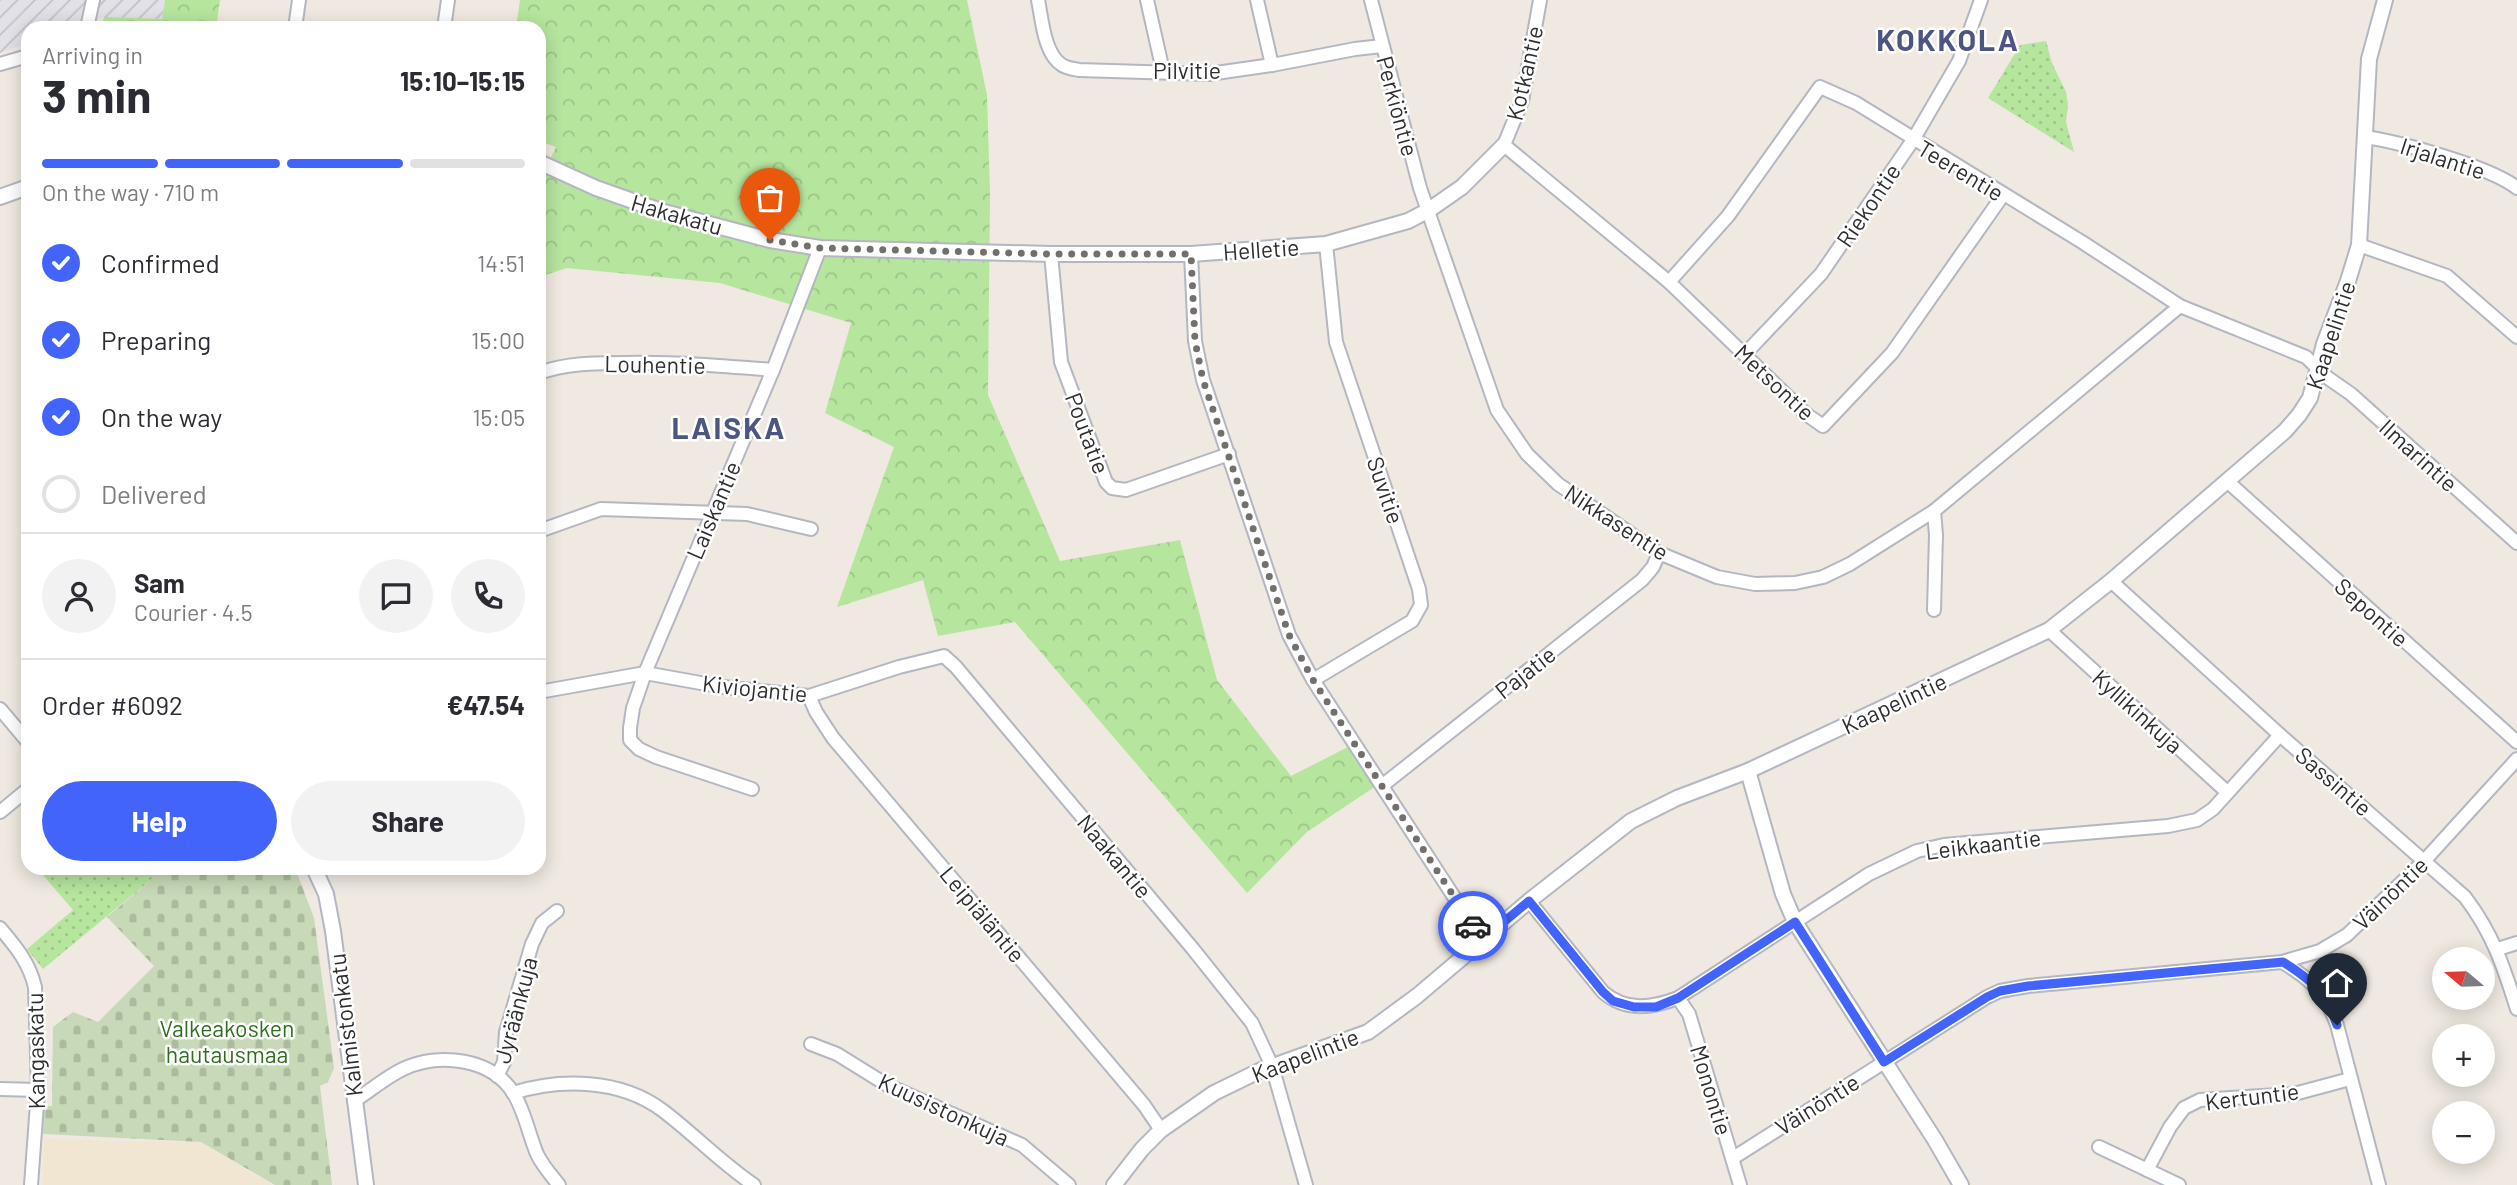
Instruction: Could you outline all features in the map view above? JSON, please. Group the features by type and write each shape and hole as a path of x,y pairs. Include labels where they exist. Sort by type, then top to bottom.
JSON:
{"street":[{"path":"88,21 93,0"},
{"path":"296,21 299,0"},
{"path":"445,21 448,0"},
{"name":"Pilvitie","path":"1038,0 1048,45 1062,66 1079,70 1209,74 1382,46"},
{"path":"1147,0 1163,71"},
{"path":"1257,0 1272,65"},
{"name":"Perkiöntie","path":"1371,0 1420,188 1429,210"},
{"name":"Kotkantie","path":"1504,145 1522,101 1540,0"},
{"name":"Riekontie","path":"1745,354 1821,274 1913,140 1959,61 1981,0"},
{"name":"Kaapelintie","path":"1114,1185 1142,1149 1161,1130 1214,1093 1272,1066 1368,1032 1417,996 1529,901 1631,821 1677,798 1748,771 2049,630 2111,581 2286,431 2310,398 2324,344 2359,245 2369,58 2385,0"},
{"path":"0,64 21,58"},
{"name":"Teerentie","path":"1670,282 1728,216 1820,87 1856,103 2082,242 2180,306 2306,357 2318,369"},
{"name":"Irjalantie","path":"2365,137 2391,141 2458,162 2506,179 2517,188"},
{"name":"Helletie","path":"820,248 1051,254 1191,254 1326,244 1408,220 1429,210 1480,171 1504,145"},
{"name":"Metsontie","path":"1504,145 1670,282 1806,414 1824,426 1892,353 2003,195"},
{"name":"Hakakatu","path":"546,165 596,188 664,212 770,240 820,248"},
{"path":"0,197 21,190"},
{"name":"Nikkasentie","path":"1429,210 1485,381 1497,410 1527,454 1558,484 1659,553 1717,577 1755,584 1795,583 1824,577 1850,564 1934,511 2180,306"},
{"name":"Suvitie","path":"1313,680 1412,621 1421,605 1419,589 1336,342 1326,244"},
{"path":"2359,245 2447,276 2517,337"},
{"name":"Laiskantie","path":"752,789 639,749 630,740 630,728 633,708 645,673 773,370 817,262 820,248"},
{"name":"Poutatie","path":"1051,254 1061,362 1106,482 1112,488 1126,490 1229,454"},
{"path":"1191,254 1195,341 1203,380 1289,635 1313,680 1482,940"},
{"name":"Louhentie","path":"546,371 572,365 637,363 704,364 773,370"},
{"name":"Ilmarintie","path":"2318,369 2351,394 2517,543"},
{"name":"Sepontie","path":"2227,481 2517,742"},
{"path":"546,529 601,509 747,514 811,529"},
{"path":"1934,511 1934,610"},
{"name":"Pajatie","path":"1383,785 1642,580 1653,567 1659,553"},
{"name":"Sassintie","path":"2111,581 2280,735 2465,897 2481,918 2498,949 2517,1009"},
{"name":"Kyllikinkuja","path":"2049,630 2227,793"},
{"name":"Kiviojantie","path":"645,673 723,687 809,696 944,656"},
{"name":"Naakantie","path":"944,656 951,660 1252,1023 1272,1066 1306,1185"},
{"path":"546,691 645,673"},
{"name":"Leipiäläntie","path":"809,696 833,738 1131,1089 1161,1130"},
{"path":"0,709 21,734"},
{"name":"Leikkaantie","path":"1529,901 1613,1001 1634,1007 1656,1007 1678,998 1869,874 1917,851 1944,845 2168,826 2197,820 2213,809 2280,735"},
{"name":"Väinöntie","path":"1733,1158 2000,991 2028,986 2283,962 2320,951 2347,935 2425,860 2517,759"},
{"path":"1748,771 1783,894 1795,922 1961,1185"},
{"path":"0,812 21,795"},
{"name":"Kalmistonkatu","path":"317,875 326,894 333,931 366,1185"},
{"name":"Jyräänkuja","path":"497,1076 504,1062 506,1032 532,944 541,923 557,911"},
{"name":"Kangaskatu","path":"0,928 24,958 35,987 38,1090 31,1185"},
{"path":"2498,949 2517,943"},
{"path":"2283,962 2303,975 2328,1001 2337,1025 2379,1185"},
{"name":"Monontie","path":"1678,998 1689,1014 1740,1185"},
{"name":"Kuusistonkuja","path":"811,1044 837,1054 887,1085 1022,1145 1069,1185"},
{"path":"354,1101 403,1069 425,1061 447,1058 477,1065 497,1076 513,1093 538,1157 559,1185"},
{"name":"Kertuntie","path":"2147,1170 2170,1127 2184,1108 2200,1100 2294,1094 2350,1079"},
{"path":"513,1093 536,1086 586,1083 618,1088 661,1109 754,1185"},
{"path":"0,1089 38,1090"},
{"path":"2099,1147 2179,1185"}],"shaded area":[{"path":"0,0 165,0 162,19 104,17 92,21 21,21 21,46 0,53"},
{"path":"44,1139 202,1143 272,1185 43,1185"}],"green space":[{"path":"165,0 220,0 217,21 103,21 104,17 162,19"},
{"path":"520,0 967,0 987,95 990,192 988,395 1060,561 1180,540 1217,680 1291,776 1348,747 1376,786 1307,832 1247,893 1015,622 938,636 923,580 837,607 894,447 825,413 851,323 720,283 567,268 546,275 546,168 556,147 546,143 546,21 517,21"},
{"path":"2046,41 2052,63 2066,92 2066,122 2074,152 1988,98 2020,45"},
{"path":"43,875 157,875 43,969 27,949 73,910"},
{"name":"Valkeakosken hautausmaa","path":"157,875 298,875 314,918 334,1068 328,1082 320,1086 332,1185 275,1185 201,1142 43,1134 44,1106 52,1106 53,1027 73,1012 98,1022 154,966 107,917"}],"way so far":[{"path":"770,240 820,248 1051,254 1191,254 1195,341 1203,380 1289,635 1313,680 1473,926"}],"district":[{"name":"KOKKOLA","path":"1948,39"},
{"name":"LAISKA","path":"729,427"}],"route":[{"path":"1473,926 1482,940 1529,901 1613,1001 1634,1007 1656,1007 1678,998 1795,922 1884,1062 2000,991 2028,986 2283,962 2319,989 2328,1001 2337,1025"}]}
